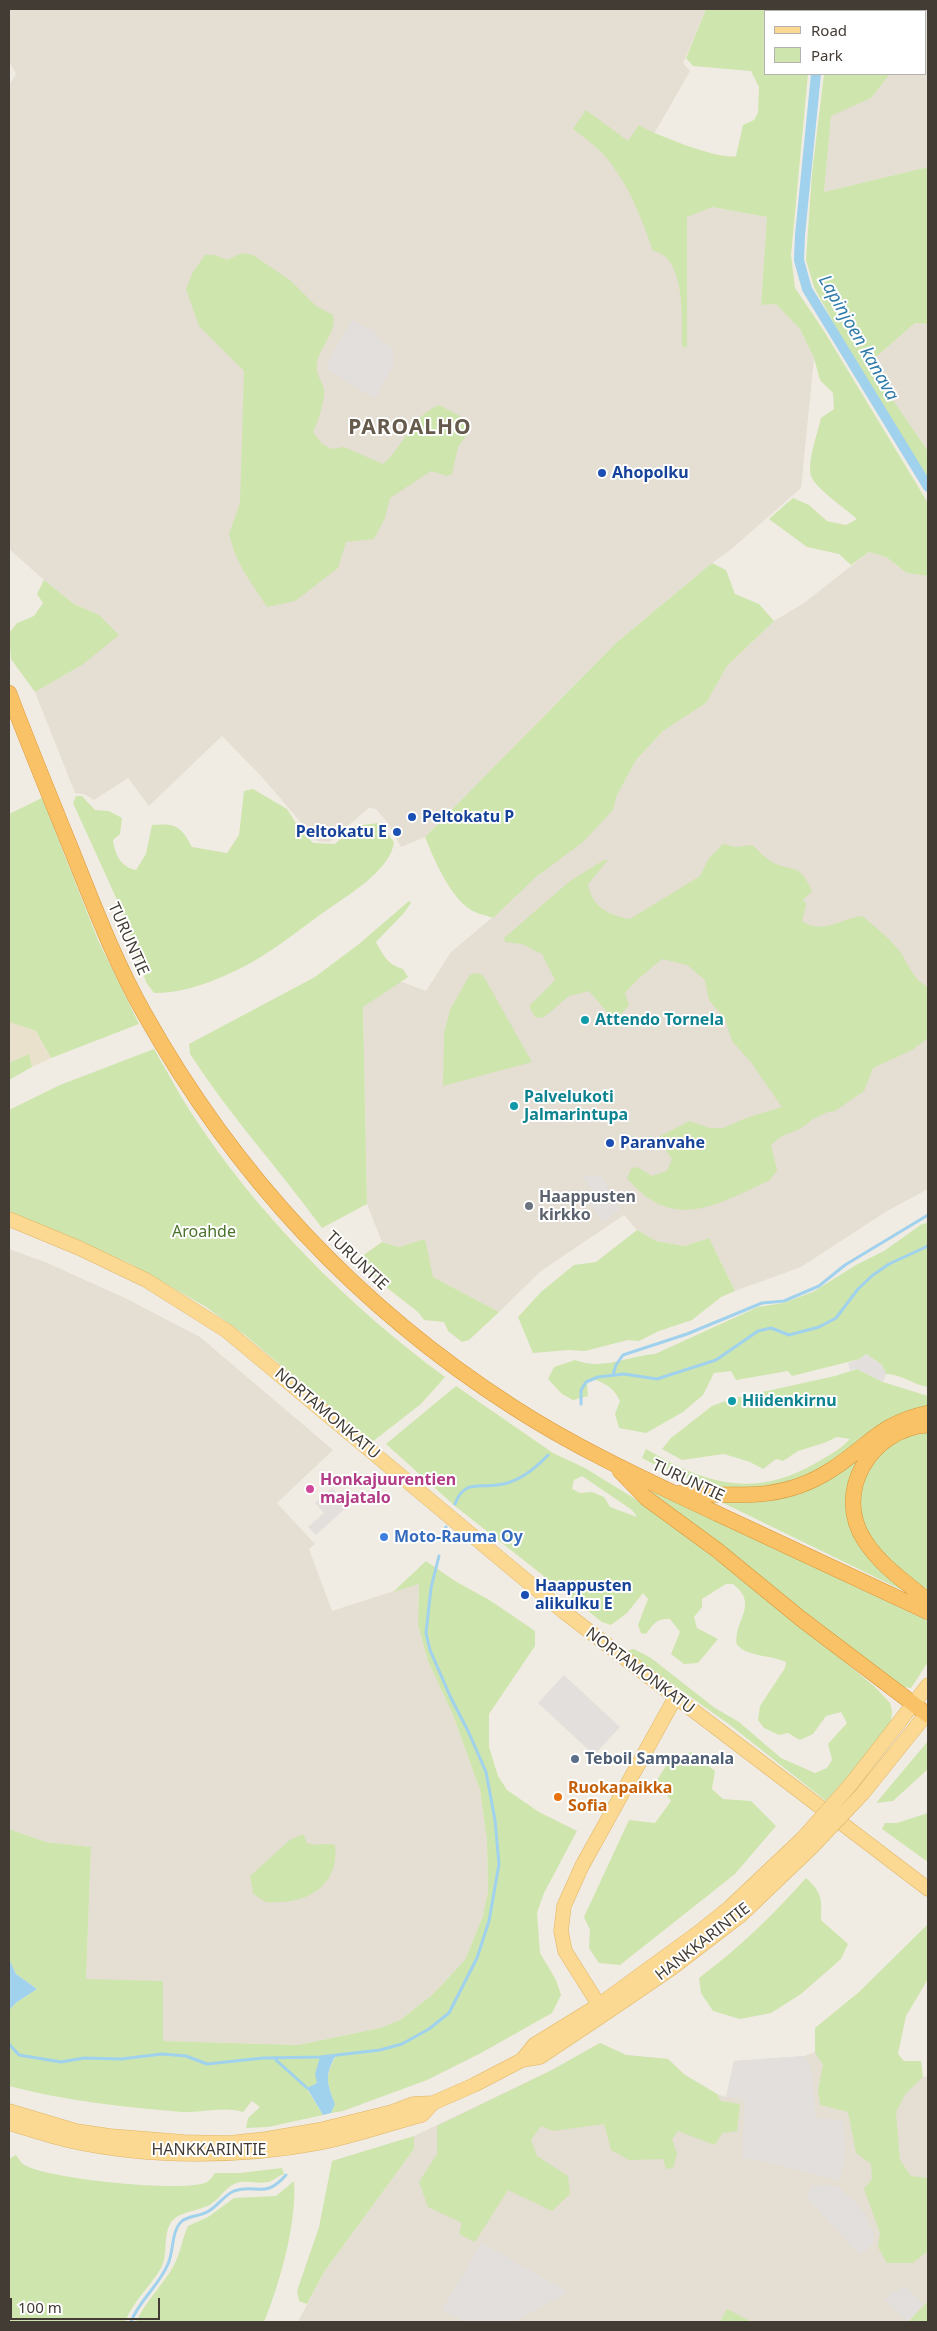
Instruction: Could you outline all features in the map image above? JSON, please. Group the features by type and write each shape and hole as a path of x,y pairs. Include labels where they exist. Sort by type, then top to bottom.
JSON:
{"highway":[{"name":"TURUNTIE","path":"9,693 108,938 142,1010 215,1128 252,1176 323,1255 404,1328 465,1374 519,1411 612,1464 928,1612"},
{"path":"672,1492 761,1496 800,1487 832,1470 893,1424 928,1413"},
{"path":"928,1425 891,1437 869,1456 859,1472 854,1487 853,1506 856,1522 864,1540 876,1555 928,1601"},
{"path":"612,1464 646,1498 717,1550 914,1705 928,1713"}],"main road":[{"name":"NORTAMONKATU","path":"9,1219 78,1248 146,1280 221,1327 564,1612 928,1889"},
{"name":"HANKKARINTIE","path":"9,2111 76,2131 110,2136 184,2142 229,2143 266,2140 319,2130 392,2112 413,2104 433,2103 474,2085 522,2060 540,2057 672,1968 741,1915 808,1842 928,1685"},
{"path":"599,2005 565,1951 561,1931 564,1906 582,1866 675,1698"},
{"name":"HANKKARINTIE","path":"522,2060 534,2045 599,2005 729,1908 808,1842 862,1793 928,1713"},
{"name":"HANKKARINTIE","path":"9,2123 70,2140 110,2148 190,2153 234,2153 320,2143 422,2115 433,2103"}],"shaded area":[{"path":"9,9 706,9 683,63 690,71 654,134 712,207 767,217 761,305 776,304 800,329 814,358 801,488 729,551 617,642 425,837 401,847 387,822 376,809 369,808 329,842 317,841 261,776 222,736 149,806 128,778 94,800 84,794 75,793 35,692 82,665 99,615 74,604 9,549 9,85 16,74 9,61"},
{"path":"928,9 928,167 824,192 831,115 871,98 889,75 927,75 927,10 918,10"},
{"path":"928,9 927,46 927,10 918,10"},
{"path":"352,320 374,331 380,341 393,347 393,366 375,399 328,370 328,361"},
{"path":"915,323 928,324 928,451 868,364"},
{"path":"869,552 886,557 907,573 928,576 928,1189 887,1211 801,1267 735,1291 709,1238 684,1246 656,1241 637,1230 624,1215 541,1271 499,1312 433,1277 399,1247 382,1242 367,1204 363,1007 400,981 426,991 451,952 613,810 617,795 636,760 663,731 706,703 727,666 774,621 804,603"},
{"path":"9,987 10,1021 36,1031 51,1058 32,1067 28,1055 9,1063"},
{"path":"583,1176 601,1176 621,1209 603,1222 588,1202 594,1197"},
{"path":"9,1249 45,1262 125,1298 200,1337 333,1450 277,1503 315,1544 309,1549 332,1611 419,1583 418,1625 428,1661 453,1715 480,1790 487,1840 488,1892 483,1916 465,1960 432,1995 400,2020 380,2028 298,2045 163,2041 163,1981 86,1980 91,1847 46,1842 9,1829"},
{"path":"866,1354 882,1365 886,1374 883,1382 857,1369 850,1370 848,1363 860,1359"},
{"path":"332,1488 348,1506 316,1535 308,1527 324,1513 315,1503"},
{"path":"564,1675 620,1727 594,1755 538,1703"},
{"path":"600,2043 626,2055 668,2059 685,2075 717,2094 726,2097 734,2061 804,2056 815,2052 923,2077 928,2076 928,2301 908,2322 752,2322 727,2310 720,2322 298,2322 324,2272 414,2149 414,2136 552,2070"},
{"path":"804,2056 809,2062 813,2080 816,2118 842,2120 846,2150 840,2181 766,2162 742,2158 745,2099 726,2097 734,2061"},
{"path":"811,2186 837,2186 860,2206 874,2233 873,2244 860,2255 807,2198"},
{"path":"481,2243 568,2292 514,2322 465,2322 442,2310"},
{"path":"905,2286 923,2305 908,2322 884,2300"}],"green space":[{"path":"706,9 813,9 764,10 764,75 808,75 791,255 795,288 824,331 928,503 928,576 907,573 886,557 869,552 851,565 839,554 807,547 769,519 793,498 809,505 827,521 846,525 857,519 824,492 811,476 810,463 815,439 821,418 834,409 833,393 820,380 814,358 800,329 776,304 761,305 767,217 712,207 687,217 687,348 682,346 680,291 677,277 671,264 664,255 653,251 633,200 620,176 596,147 573,129 586,110 628,141 639,125 703,151 717,155 736,156 743,125 754,120 758,113 759,87 751,71 693,66 686,58"},
{"path":"824,75 889,75 871,98 831,116 824,192 928,167 928,324 915,323 868,364 928,451 928,480 840,335 814,287 806,260 812,173"},
{"path":"242,253 253,255 291,281 316,306 333,315 333,328 317,363 324,394 321,411 313,432 322,444 332,449 344,447 383,464 422,416 439,405 469,421 468,433 458,447 452,474 447,476 431,471 390,498 385,518 374,539 346,542 338,568 295,601 267,607 244,572 235,554 229,534 240,503 244,371 199,326 186,289 193,272 205,255 215,255 227,260"},
{"path":"712,563 726,570 735,594 759,604 774,621 727,666 706,703 663,731 636,760 617,795 613,810 583,842 536,877 493,918 471,910 463,904 449,887 425,837 617,642"},
{"path":"44,580 74,604 99,615 119,635 82,665 35,692 11,659 9,633 17,623 34,616 43,603 37,594"},
{"path":"253,789 287,809 299,828 313,843 335,844 355,826 379,823 394,842 391,853 384,864 351,894 261,957 237,970 198,986 172,992 154,993 146,982 123,913 73,803 76,796 82,796 95,810 109,811 122,818 120,834 113,840 114,845 120,860 126,866 136,870 146,854 152,825 177,827 192,847 227,853 239,835 244,791"},
{"path":"42,798 98,940 139,1024 51,1058 36,1031 10,1022 9,814"},
{"path":"723,844 736,847 752,845 770,861 799,871 812,891 803,900 806,904 802,921 809,925 817,927 832,925 862,916 885,935 901,953 918,980 928,987 928,1038 912,1050 873,1068 864,1091 835,1111 827,1112 813,1119 800,1129 782,1136 771,1145 777,1170 770,1180 713,1205 696,1209 678,1209 661,1205 644,1195 627,1178 631,1169 637,1167 652,1176 667,1171 672,1159 657,1138 689,1121 710,1128 723,1128 746,1118 782,1107 750,1061 732,1041 725,1019 709,1000 705,980 687,965 662,959 638,979 625,993 629,1005 615,1021 589,991 569,996 543,1018 535,1017 529,1006 555,980 542,954 522,944 505,942 504,938 570,881 604,860 608,860 588,884 590,892 602,909 622,918 630,919 700,876 709,858"},
{"path":"409,901 411,903 403,914 376,942 386,959 393,965 403,969 408,977 363,1007 367,1204 322,1228 205,1077 190,1054 189,1044 315,977 359,944"},
{"path":"474,973 484,977 532,1062 443,1086 444,1033 450,1010 469,976"},
{"name":"Aroahde","path":"154,1049 185,1103 216,1149 274,1221 373,1320 445,1377 421,1404 372,1442 245,1335 206,1307 131,1264 9,1211 9,1110 60,1085"},
{"path":"29,1054 32,1067 9,1080 9,1063"},
{"path":"928,1223 928,1387 892,1374 886,1374 882,1365 866,1354 860,1359 792,1376 788,1371 736,1380 731,1371 714,1373 703,1395 683,1412 646,1433 619,1428 615,1414 620,1401 612,1389 604,1384 591,1379 587,1384 588,1396 573,1400 562,1394 548,1379 554,1367 575,1360 595,1364 655,1354 758,1307 783,1303 813,1292 856,1265 884,1251 922,1224"},
{"path":"637,1230 656,1241 684,1246 709,1238 735,1291 721,1297 692,1320 659,1331 639,1341 628,1340 585,1351 568,1350 533,1353 518,1317 541,1292 574,1265 596,1262"},
{"path":"425,1239 433,1277 499,1312 469,1340 462,1342 448,1331 444,1322 424,1320 418,1312 377,1280 358,1259 382,1242 399,1247"},
{"path":"857,1369 883,1382 928,1396 928,1407 917,1408 898,1415 881,1425 825,1467 801,1479 777,1486 755,1489 732,1489 710,1485 688,1479 642,1458 646,1449 689,1471 730,1483 751,1484 772,1481 793,1474 830,1455 850,1439 837,1437 798,1451 783,1461 776,1459 763,1469 750,1462 724,1454 682,1460 662,1449 671,1438 712,1406 731,1399 835,1376"},
{"path":"456,1386 553,1453 585,1468 632,1497 681,1532 800,1625 875,1687 890,1703 892,1711 891,1722 873,1748 826,1801 730,1725 629,1653 629,1650 634,1649 651,1658 715,1708 739,1722 781,1758 815,1773 827,1768 832,1760 828,1744 847,1723 841,1712 826,1716 813,1734 800,1740 788,1733 779,1735 764,1728 758,1720 760,1706 785,1668 786,1662 747,1652 737,1645 738,1628 745,1606 741,1592 733,1584 726,1584 702,1599 702,1607 694,1617 697,1628 718,1639 698,1663 684,1664 671,1654 680,1632 670,1619 659,1621 646,1634 641,1633 638,1625 648,1599 643,1593 627,1613 611,1625 602,1622 455,1506 386,1444","holes":["582,1476 632,1510 637,1517 610,1507 604,1497 592,1492 580,1493 572,1489 574,1480"]},
{"path":"928,1431 928,1592 877,1551 860,1517 859,1487 873,1458 902,1437"},
{"path":"869,1444 849,1504 908,1593 715,1499 754,1501"},
{"path":"652,1491 928,1621 928,1662 911,1688 903,1687 651,1495"},
{"path":"426,1561 535,1631 535,1646 489,1714 489,1747 498,1776 507,1790 539,1812 577,1831 544,1893 537,1913 540,1953 556,1980 561,1995 552,2013 481,2053 427,2080 343,2111 331,2113 335,2104 330,2090 328,2074 336,2056 320,2057 317,2083 307,2089 323,2115 268,2127 246,2128 248,2118 260,2107 252,2101 243,2112 220,2110 182,2112 95,2103 9,2086 9,2010 17,2002 37,1989 16,1974 9,1959 9,1829 46,1842 91,1847 86,1979 163,1981 163,2041 298,2045 380,2028 400,2020 432,1995 465,1960 483,1916 488,1892 487,1840 480,1790 453,1715 428,1661 418,1625 419,1584 393,1592"},
{"path":"928,1741 928,1769 893,1801 876,1803"},
{"path":"691,1752 715,1771 712,1789 723,1799 751,1801 776,1826 735,1874 620,1965 599,1963 589,1948 590,1930 584,1917 629,1820 655,1823 671,1801 657,1780 668,1763"},
{"path":"928,1813 928,1862 882,1829 885,1823 897,1823"},
{"path":"303,1834 307,1843 335,1845 333,1868 329,1878 314,1892 294,1900 266,1902 253,1894 250,1876 290,1840"},
{"path":"806,1878 820,1897 821,1920 848,1944 841,1959 801,1994 771,2013 740,2019 713,2011 701,1993 699,1978 755,1931"},
{"path":"927,1925 928,1979 906,2016 898,2054 904,2061 921,2061 923,2077 906,2093 896,2112 900,2160 911,2176 928,2178 928,2251 913,2263 887,2263 878,2247 880,2233 864,2189 872,2179 871,2164 856,2153 848,2112 820,2105 818,2090 823,2065 815,2052 815,2028 859,1992"},
{"path":"600,2043 626,2055 668,2059 685,2075 717,2094 721,2101 740,2104 737,2131 722,2133 715,2145 678,2131 672,2139 677,2154 673,2168 666,2169 663,2159 629,2160 611,2150 604,2124 553,2131 541,2126 531,2140 537,2156 568,2176 570,2194 552,2211 508,2190 475,2242 459,2234 462,2223 428,2207 419,2182 437,2154 437,2126 552,2070"},
{"path":"414,2136 414,2149 324,2272 307,2304 299,2301 297,2291 319,2227 332,2161"},
{"path":"16,2155 23,2164 36,2170 115,2183 172,2186 194,2185 207,2182 215,2173 240,2173 282,2168 284,2174 268,2182 236,2183 206,2207 183,2214 174,2219 168,2229 161,2268 132,2307 125,2322 9,2322 9,2159"},
{"path":"294,2181 293,2215 286,2253 264,2322 136,2322 173,2267 188,2226 208,2217 234,2198 276,2196"},
{"path":"928,2301 928,2322 908,2322"},
{"path":"727,2309 752,2322 720,2322"}],"water":[{"path":"9,1959 16,1974 37,1989 17,2002 9,2010"},
{"path":"336,2055 328,2074 330,2090 335,2104 331,2113 323,2115 307,2088 317,2083 315,2074 320,2057"}],"waterway":[{"name":"Lapinjoen kanava","path":"816,75 799,260 807,289 928,487"},
{"path":"613,1375 616,1365 623,1355 687,1334 762,1303 784,1301 819,1286 845,1265 928,1215"},
{"path":"581,1404 581,1390 586,1382 598,1377 624,1374 657,1379 716,1360 758,1331 771,1328 789,1335 819,1327 836,1318 858,1289 873,1275 889,1264 928,1246"},
{"path":"455,1504 459,1496 467,1488 504,1484 512,1481 531,1470 548,1455"},
{"path":"443,1539 446,1527"},
{"path":"9,2044 19,2055 61,2062 84,2058 121,2059 162,2054 186,2056 207,2064 263,2058 320,2057 380,2050 402,2044 429,2029 449,2013 477,1958 489,1921 499,1864 495,1820 486,1772 430,1650 426,1633 431,1588 439,1556"},
{"path":"276,2060 307,2088"},
{"path":"131,2322 139,2307 164,2272 170,2259 176,2230 182,2221 207,2212 234,2191 266,2189 278,2183 286,2175"}],"place":[{"name":"Ahopolku","path":"602,473"},
{"name":"Peltokatu P","path":"412,817"},
{"name":"Peltokatu E","path":"397,832"},
{"name":"Attendo Tornela","path":"585,1020"},
{"name":"Palvelukoti Jalmarintupa","path":"514,1106"},
{"name":"Paranvahe","path":"610,1143"},
{"name":"Haappusten kirkko","path":"529,1206"},
{"name":"Hiidenkirnu","path":"732,1401"},
{"name":"Honkajuurentien majatalo","path":"310,1489"},
{"name":"Moto-Rauma Oy","path":"384,1537"},
{"name":"Haappusten alikulku E","path":"525,1595"},
{"name":"Teboil Sampaanala","path":"575,1759"},
{"name":"Ruokapaikka Sofia","path":"558,1797"}],"district":[{"name":"PAROALHO","path":"410,428"}]}
